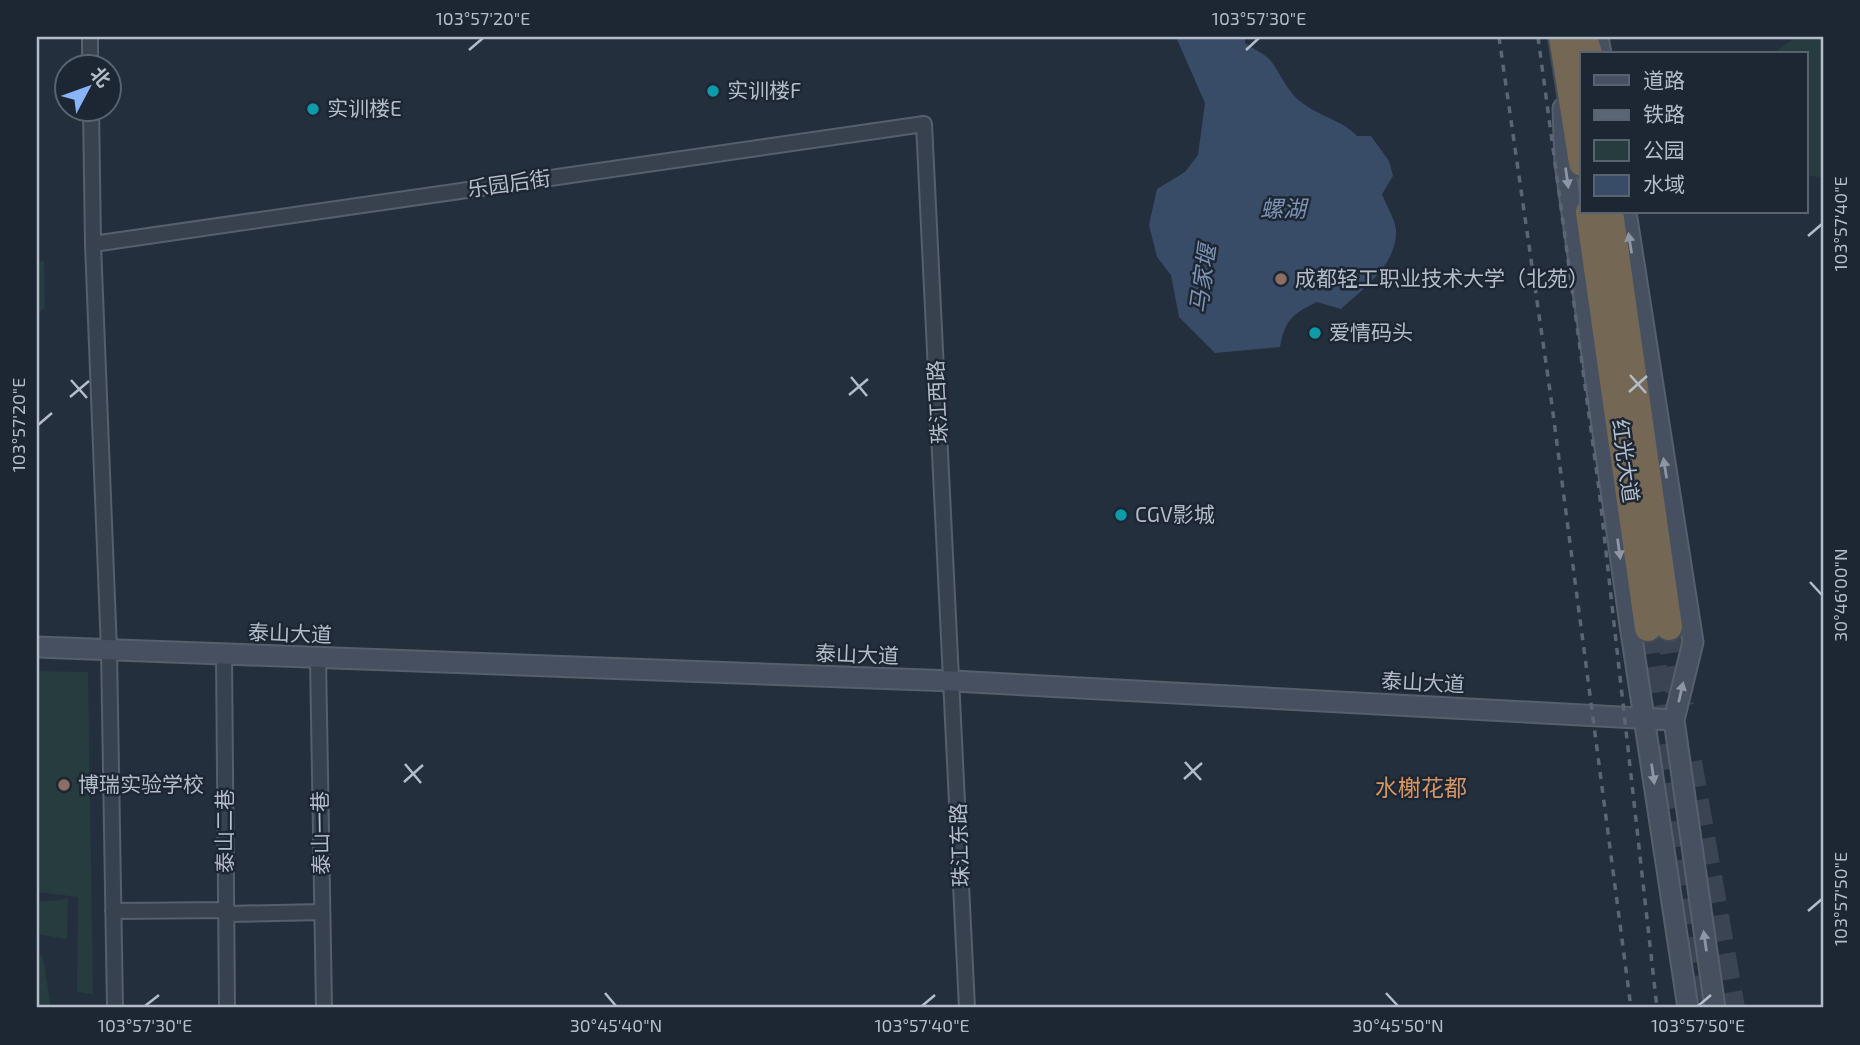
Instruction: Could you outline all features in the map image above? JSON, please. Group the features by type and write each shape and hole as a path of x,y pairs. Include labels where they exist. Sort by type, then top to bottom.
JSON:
{"highway":[{"path":"1561,37 1580,151"},
{"name":"红光大道","path":"1590,214 1659,627 1610,214"}],"main road":[{"path":"1561,37 1565,163 1688,1008"},
{"path":"1626,214 1693,642 1674,720 1715,1008"},
{"name":"泰山大道","path":"37,647 953,681 1674,720"}],"street":[{"path":"91,122 93,244 109,650 115,1008"},
{"name":"乐园后街","path":"93,244 924,124"},
{"name":"珠江西路","path":"924,124 953,681"},
{"name":"泰山二巷","path":"224,654 227,1008"},
{"name":"泰山一巷","path":"318,658 324,1008"},
{"name":"珠江东路","path":"953,681 967,1008"},
{"path":"113,911 322,912"}],"green space":[{"path":"1796,37 1823,37 1823,178 1808,175 1808,52 1775,52"},
{"path":"37,261 44,261 45,307 37,315"},
{"name":"博瑞实验学校","path":"37,671 88,672 93,994 77,992 78,897 37,892"},
{"path":"68,899 67,939 37,934 37,902"},
{"path":"37,951 43,957 51,1008 37,1008"}],"water":[{"name":"螺湖","path":"1176,37 1245,37 1245,43 1268,58 1290,91 1301,102 1357,136 1371,136 1389,161 1393,176 1382,194 1396,230 1395,243 1385,265 1369,284 1341,309 1317,302 1301,310 1287,324 1280,347 1215,353 1179,317 1171,275 1157,257 1149,225 1157,189 1185,172 1198,155 1205,103"}],"tunnel":[{"path":"1669,627 1681,706"},
{"path":"1648,628 1704,1008"},
{"path":"1689,762 1732,1008"}],"railway":[{"path":"1499,37 1551,398 1631,1008"},
{"path":"1538,37 1599,489 1657,1008"}],"place":[{"name":"实训楼F","path":"713,91"},
{"name":"实训楼E","path":"313,109"},
{"name":"成都轻工职业技术大学（北苑）","path":"1281,279"},
{"name":"爱情码头","path":"1315,333"},
{"name":"CGV影城","path":"1121,515"},
{"name":"博瑞实验学校","path":"64,785"}],"district":[{"name":"水榭花都","path":"1421,788"}],"water label":[{"name":"马家堰","path":"1203,279"}]}
